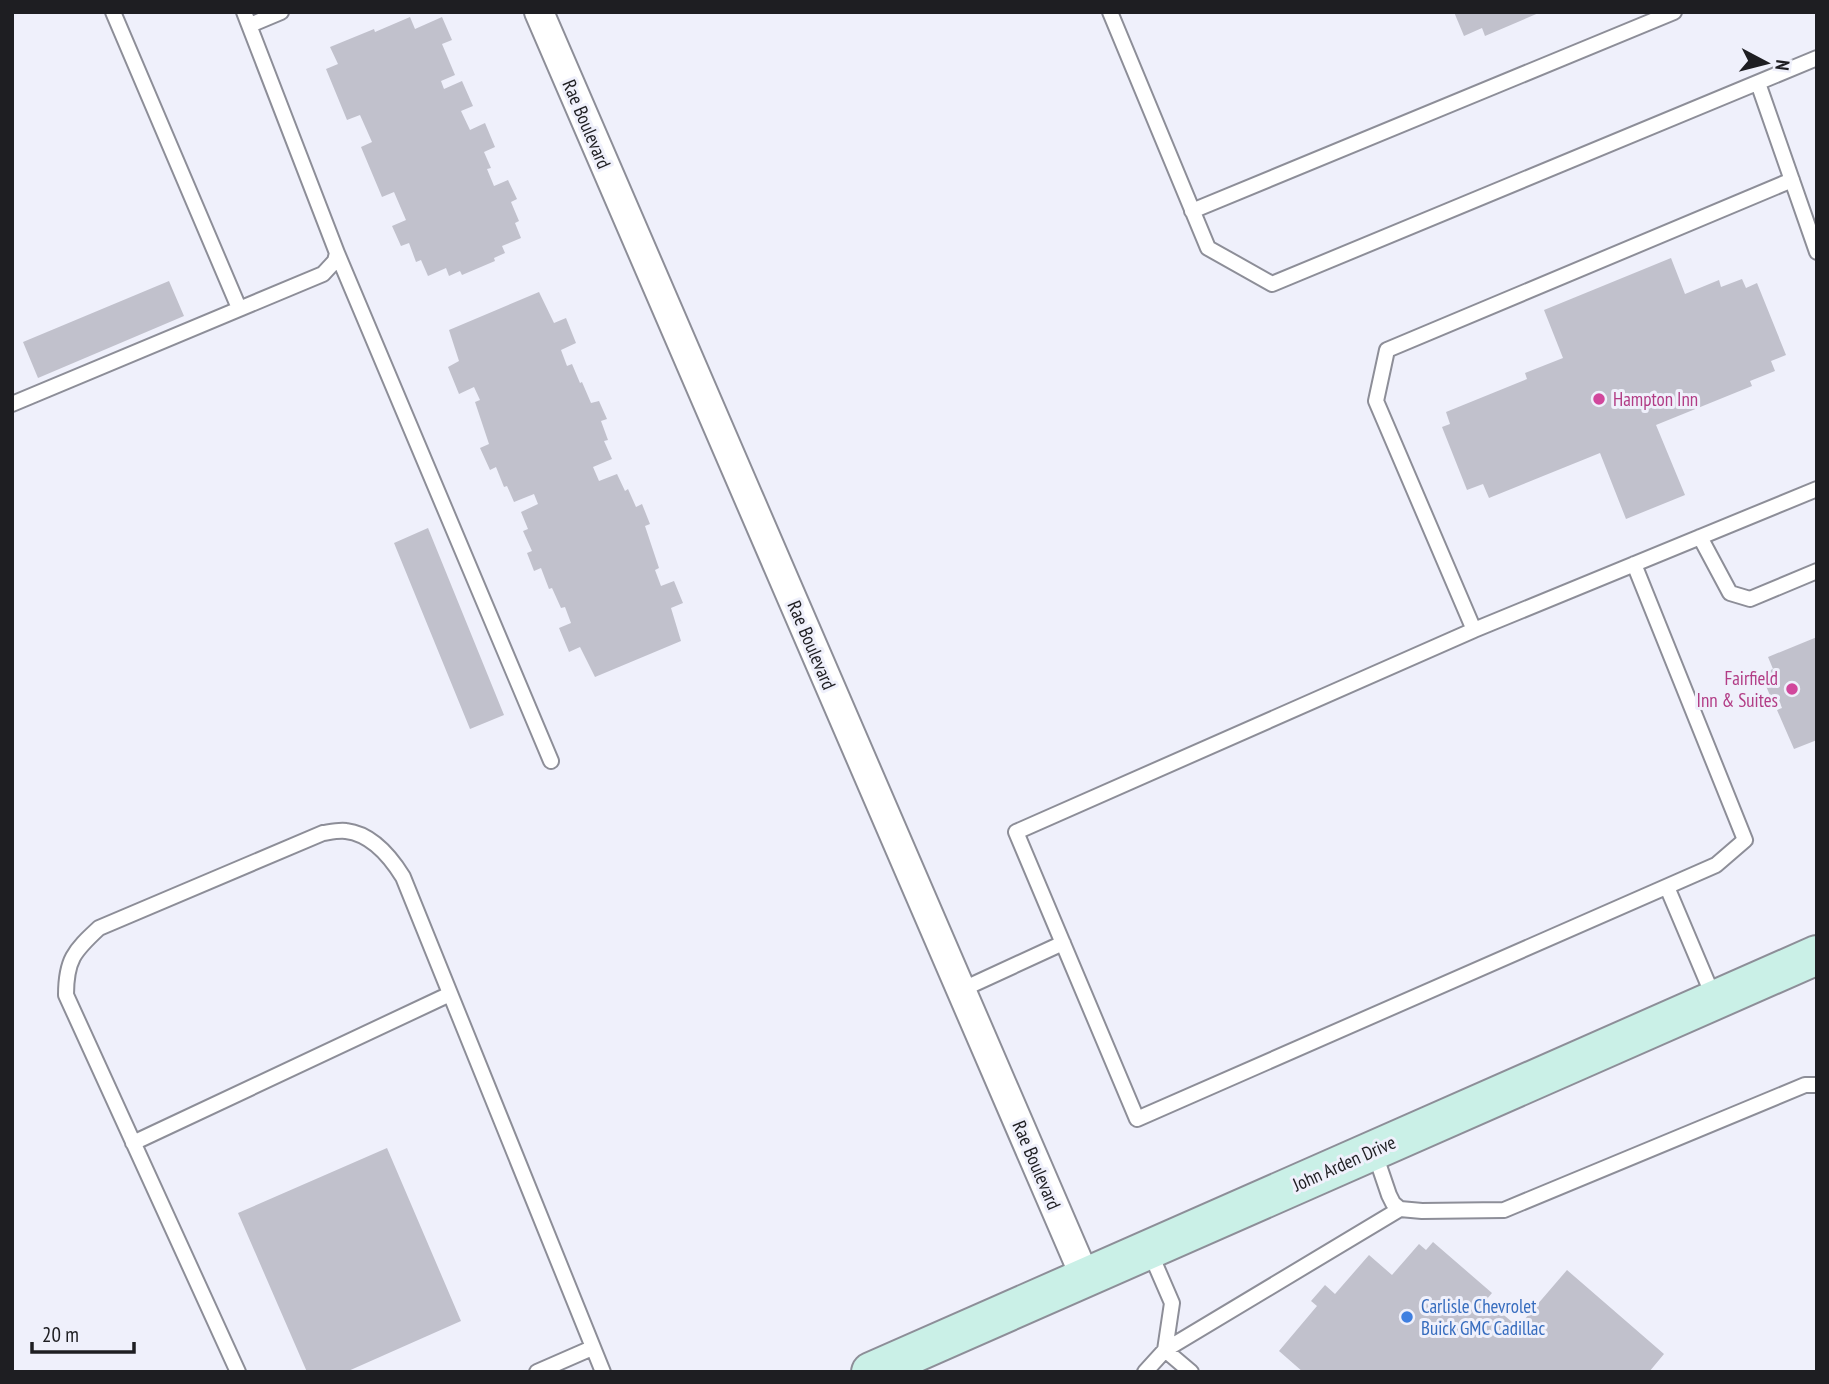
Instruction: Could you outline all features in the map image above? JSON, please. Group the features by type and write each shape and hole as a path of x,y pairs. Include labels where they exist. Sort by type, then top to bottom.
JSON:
{"street":[{"name":"Rae Boulevard","path":"539,12 1085,1277"},
{"name":"John Arden Drive","path":"871,1372 1817,955"}],"lane":[{"path":"113,12 239,307"},
{"path":"281,12 247,19 337,253 551,761"},
{"path":"1110,12 1208,248 1272,285 1817,58"},
{"path":"1192,211 1674,12"},
{"path":"1758,83 1817,252"},
{"path":"1474,630 1377,401 1387,350 1792,180"},
{"path":"12,404 323,274 335,261 337,253"},
{"path":"1634,564 1745,839 1716,865 1137,1119 1016,832 1474,630 1634,564 1817,489"},
{"path":"1700,537 1730,593 1750,599 1817,571"},
{"path":"238,1372 66,995 66,972 78,948 99,928 323,832 345,831 368,838 390,857 403,877 603,1372"},
{"path":"1667,887 1714,999"},
{"path":"961,990 1063,943"},
{"path":"133,1143 450,994"},
{"path":"1145,1372 1165,1350 1400,1209 1504,1210 1805,1085 1817,1085"},
{"path":"1373,1150 1389,1195 1400,1209"},
{"path":"1149,1249 1172,1303 1165,1350"},
{"path":"537,1372 592,1348"},
{"path":"1165,1350 1191,1372"}],"building":[{"path":"1454,12 1541,12 1485,36 1482,28 1464,36"},
{"path":"410,17 415,29 442,17 452,40 442,44 455,75 441,81 444,89 462,81 473,106 461,111 470,130 485,123 495,147 484,152 491,168 487,169 494,186 508,180 517,199 511,202 519,221 515,223 521,238 502,246 505,253 494,258 495,261 462,275 460,271 449,276 446,268 428,276 421,260 416,262 409,243 401,246 392,226 406,220 394,192 382,197 361,147 372,142 360,115 347,120 326,69 338,64 330,47"},
{"name":"Hampton Inn","path":"1671,258 1685,294 1719,280 1721,287 1742,279 1746,288 1757,283 1786,355 1771,361 1775,371 1750,381 1752,386 1656,425 1685,495 1626,519 1600,453 1489,498 1483,484 1467,490 1442,427 1450,424 1446,412 1527,379 1525,373 1563,358 1544,310"},
{"path":"169,281 184,316 38,378 23,342"},
{"path":"539,292 554,323 566,318 576,343 561,350 567,366 572,364 591,403 599,401 607,419 601,421 608,440 604,441 612,459 593,467 599,481 617,474 636,507 642,504 650,524 645,526 659,568 655,570 661,586 674,581 683,603 671,608 681,641 595,677 580,647 569,652 559,628 571,623 565,607 561,608 552,588 549,589 541,568 534,571 527,553 532,551 523,531 528,529 521,512 538,504 534,494 514,502 496,467 490,470 480,448 489,444 475,402 480,400 474,387 459,394 448,367 459,361 449,330"},
{"path":"428,528 504,715 470,729 394,543"},
{"name":"Fairfield Inn & Suites","path":"1817,637 1817,740 1794,749 1777,710 1782,708 1780,703 1774,705 1761,674 1773,669 1768,657"},
{"path":"387,1148 461,1321 346,1372 307,1372 238,1213"},
{"name":"Carlisle Chevrolet Buick GMC Cadillac","path":"1433,1242 1492,1293 1486,1300 1518,1327 1567,1270 1664,1354 1649,1372 1303,1372 1279,1351 1317,1306 1311,1301 1325,1285 1335,1294 1369,1255 1392,1275 1419,1244 1426,1250"}],"place":[{"name":"Hampton Inn","path":"1599,399"},
{"name":"Fairfield Inn & Suites","path":"1792,689"},
{"name":"Carlisle Chevrolet Buick GMC Cadillac","path":"1407,1317"}]}
